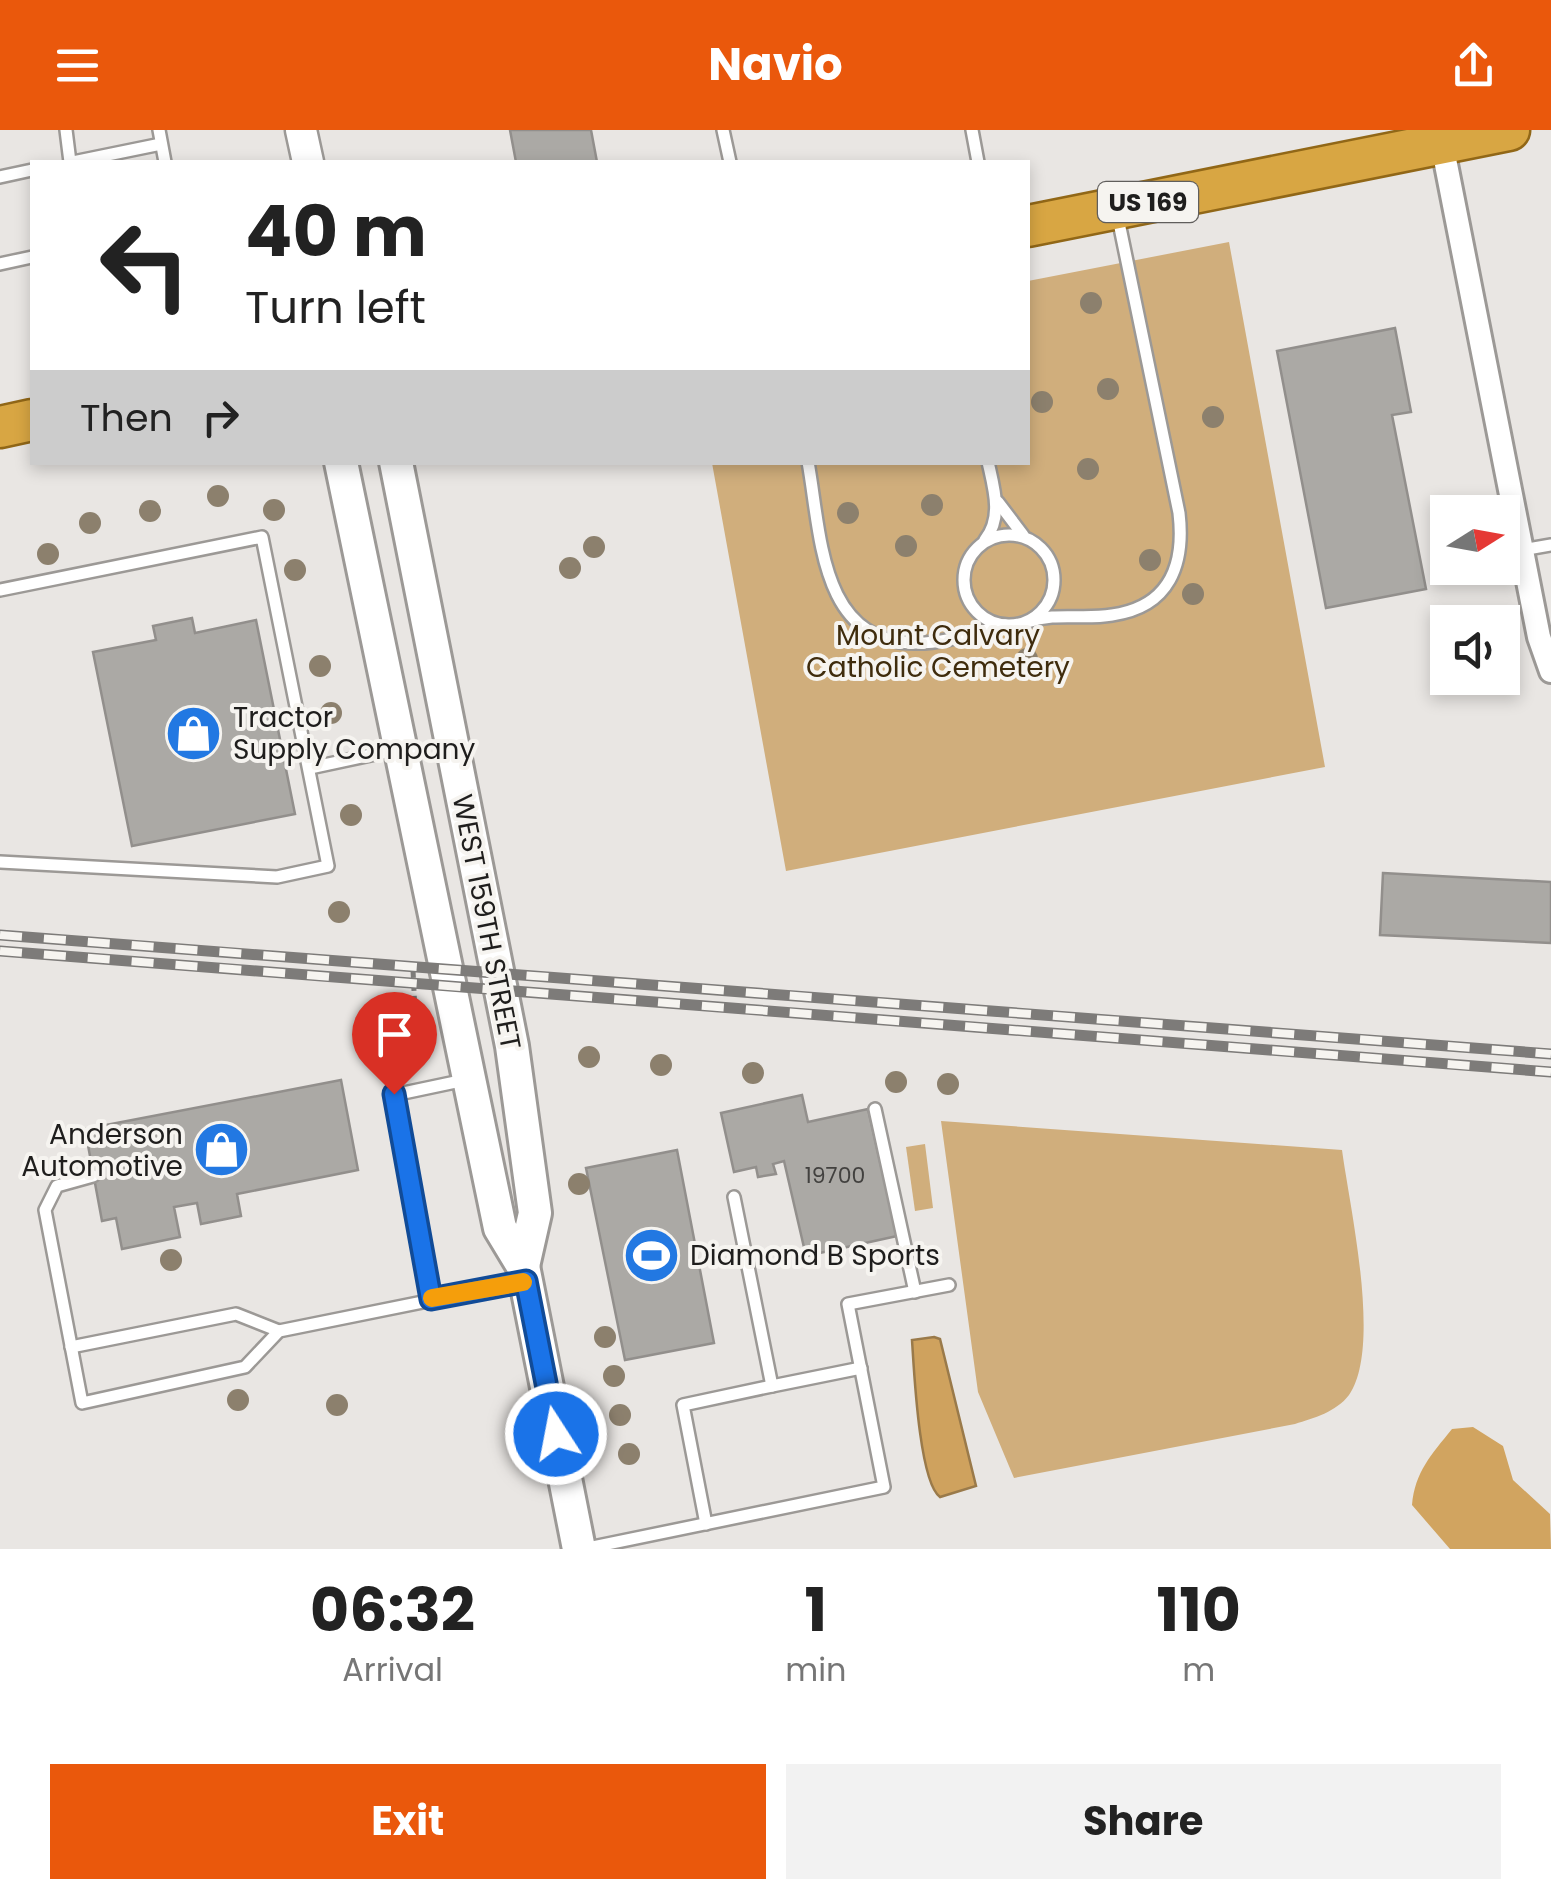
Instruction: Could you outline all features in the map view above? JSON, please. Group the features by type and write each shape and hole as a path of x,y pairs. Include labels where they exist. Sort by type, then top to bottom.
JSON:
{"highway":[{"name":"US 169","path":"1030,226 1509,130"},
{"path":"0,427 30,420"}],"main road":[{"name":"WEST 159TH STREET","path":"342,465 500,1228 524,1273 581,1549"},
{"name":"WEST 159TH STREET","path":"397,465 512,1046 536,1213 524,1273"}],"street":[{"path":"302,130 308,160"},
{"path":"1442,144 1539,637 1551,671"}],"lane":[{"path":"66,130 71,160"},
{"path":"158,130 165,160"},
{"path":"723,130 730,160"},
{"path":"972,130 978,160"},
{"path":"81,160 161,144"},
{"path":"0,177 30,170"},
{"path":"809,465 830,583 856,625 885,639 916,644 1051,614 1112,615 1146,604 1172,578 1182,552 1179,513 1116,208"},
{"path":"0,264 30,257"},
{"path":"968,634 971,604 964,579 966,566 994,530 995,494 989,465"},
{"path":"995,494 1010,523 1046,555 1057,600 1075,614"},
{"path":"982,543 1009,535 1028,540"},
{"path":"0,590 262,537 328,866 278,877 0,862"},
{"path":"1522,550 1551,544"},
{"path":"1028,622 1040,613 1053,587"},
{"path":"971,604 982,618 1005,625"},
{"path":"310,768 399,749"},
{"path":"431,1299 394,1094 470,1078"},
{"path":"875,1109 915,1292"},
{"path":"94,1176 57,1186 45,1210 82,1403 245,1367 279,1331"},
{"path":"734,1197 772,1386"},
{"path":"72,1347 236,1314 279,1331 431,1299 524,1273"},
{"path":"581,1549 884,1487 848,1304 949,1286"},
{"path":"706,1524 683,1405 861,1368"}],"green space":[{"name":"Mount Calvary Catholic Cemetery","path":"1229,242 1325,767 786,871 712,465 1030,465 1030,281"},
{"path":"941,1121 1342,1150 1363,1312 1359,1373 1349,1395 1331,1410 1295,1424 1014,1478 978,1392"},
{"path":"925,1144 933,1208 915,1211 906,1147"}],"shaded area":[{"path":"940,1339 976,1486 940,1497 933,1487 922,1448 912,1340"},
{"path":"1473,1427 1503,1446 1513,1480 1550,1514 1551,1549 1450,1549 1412,1505 1420,1473 1437,1447 1452,1429"}],"building":[{"path":"510,130 591,130 597,160 516,160"},
{"path":"1395,328 1411,412 1392,415 1426,589 1326,608 1277,351"},
{"name":"Tractor Supply Company","path":"192,618 195,633 256,620 295,814 132,846 93,652 156,640 153,626"},
{"path":"1383,873 1551,882 1551,943 1380,935"},
{"name":"Anderson Automotive","path":"341,1080 358,1170 237,1194 241,1216 201,1224 197,1203 174,1207 180,1237 122,1249 116,1218 102,1221 85,1129"},
{"name":"Diamond B Sports","path":"802,1095 808,1122 868,1109 897,1236 806,1256 784,1161 773,1164 776,1174 758,1177 756,1167 734,1172 721,1113"},
{"name":"Diamond B Sports","path":"677,1150 714,1343 625,1360 586,1168"}],"railway":[{"path":"0,935 1551,1054"},
{"path":"0,951 1551,1072"}],"slow traffic":[{"path":"432,1298 523,1282"}],"place":[{"name":"Tractor Supply Company","path":"194,733"},
{"name":"Anderson Automotive","path":"222,1150"},
{"name":"Diamond B Sports","path":"651,1255"}],"route":[{"path":"394,1094 431,1299 526,1281 556,1434"}]}
